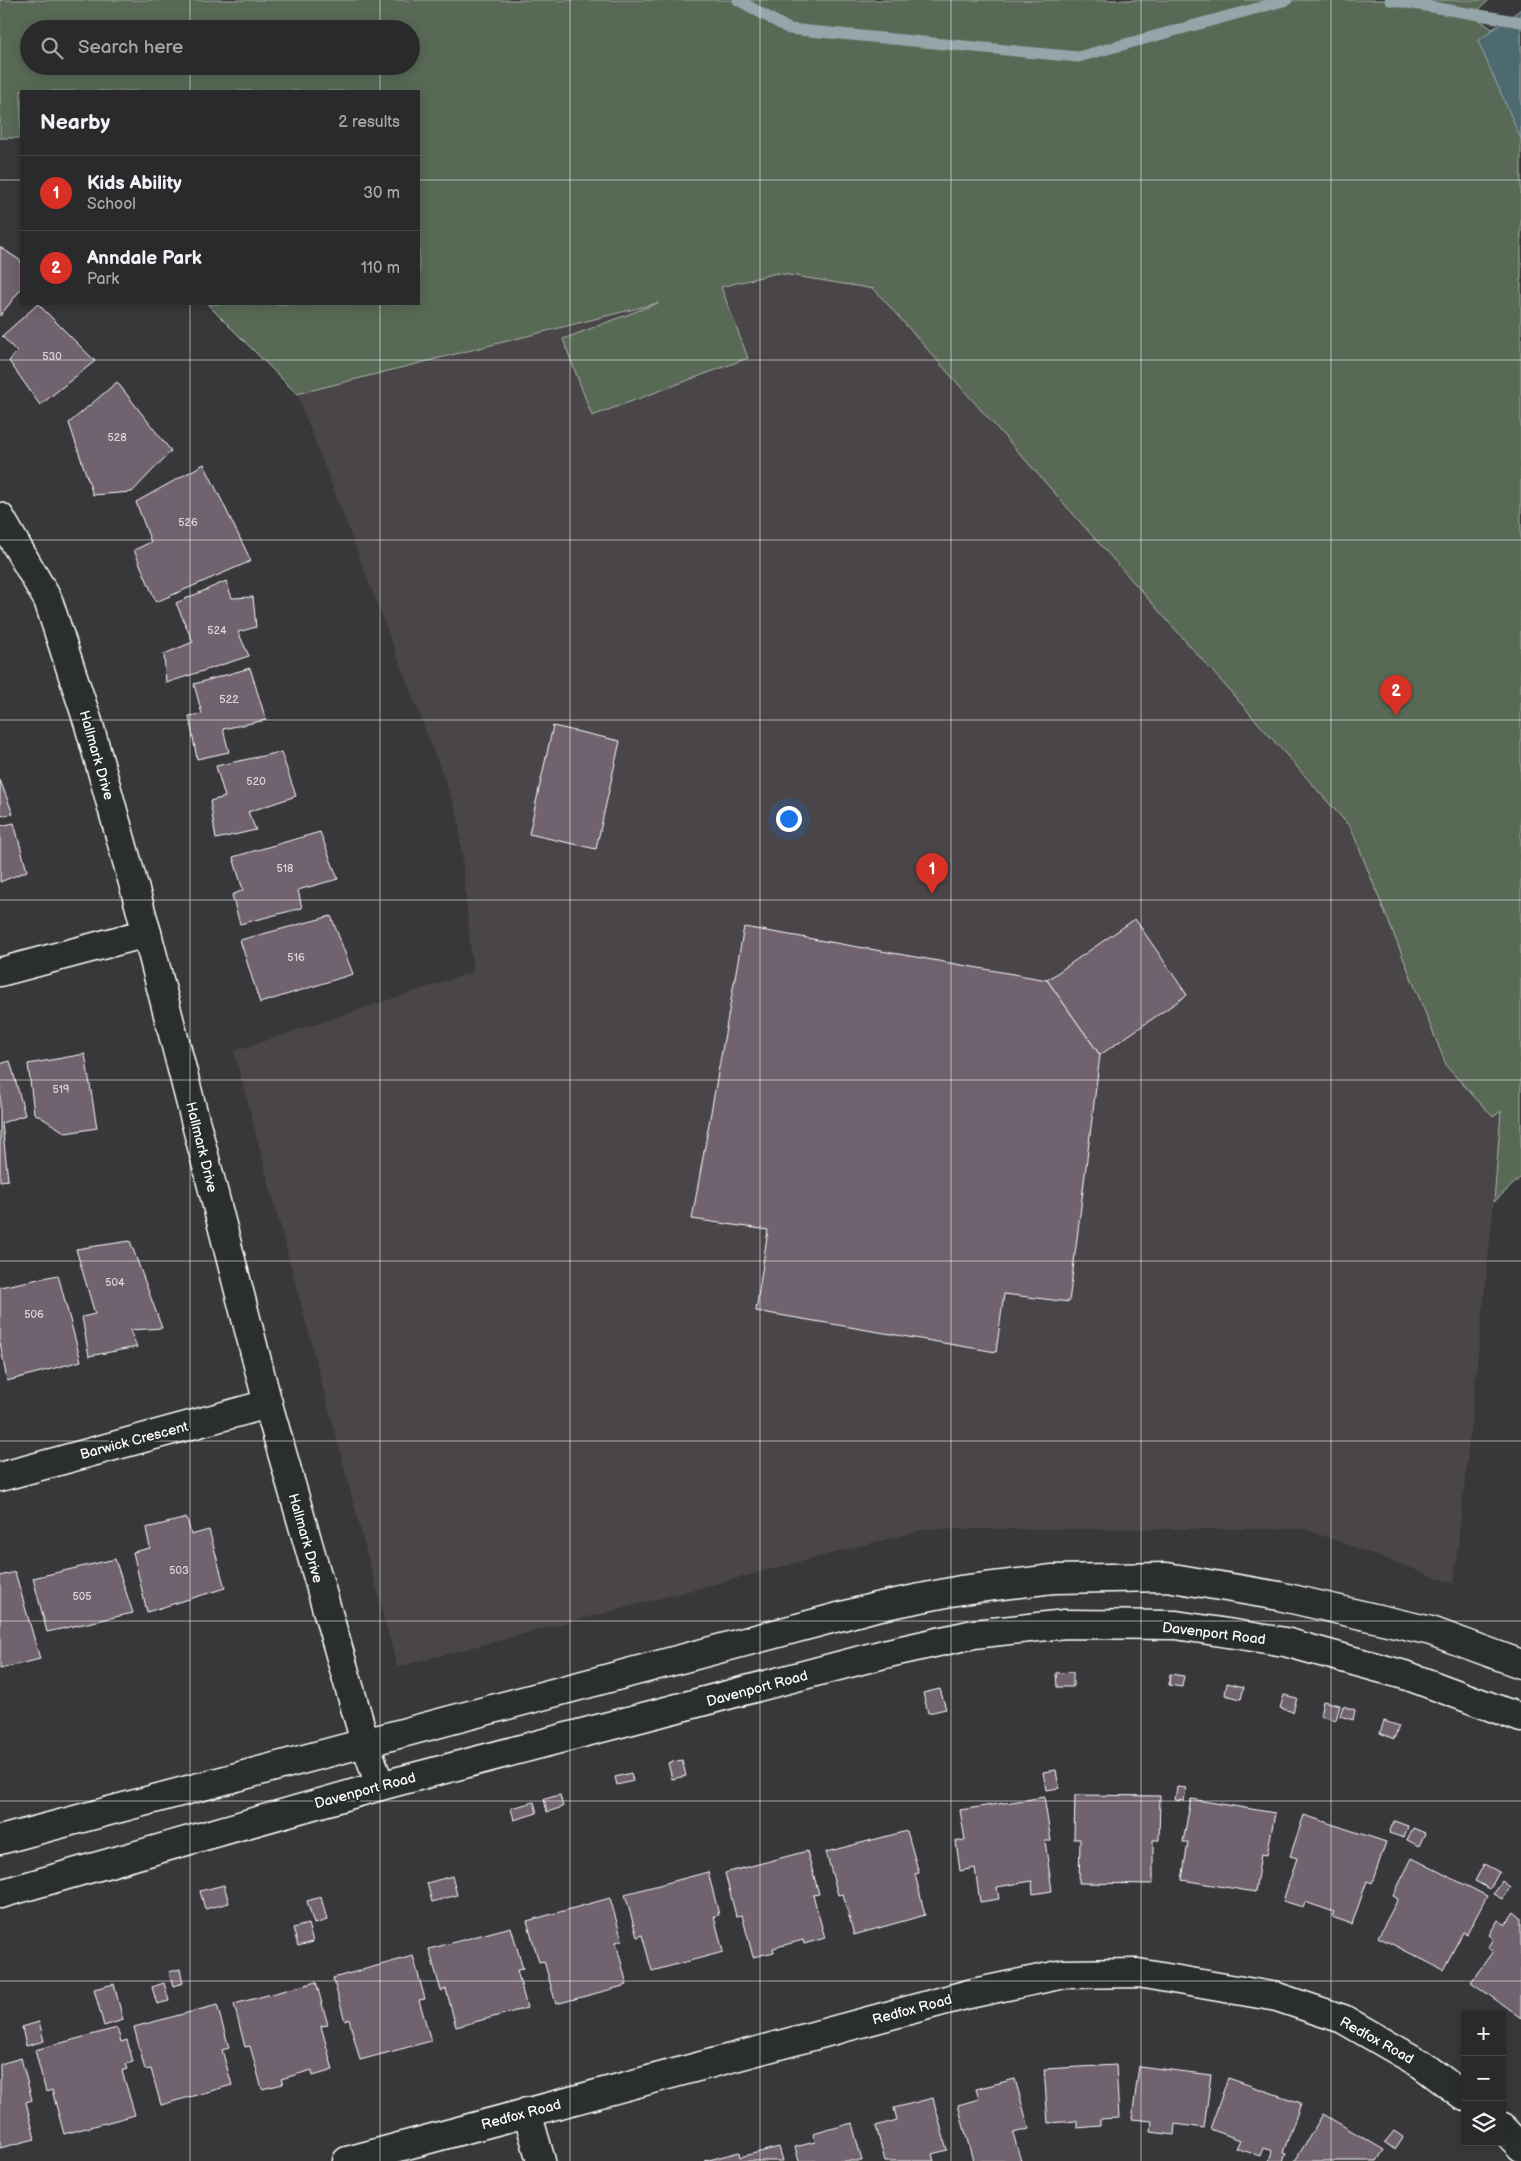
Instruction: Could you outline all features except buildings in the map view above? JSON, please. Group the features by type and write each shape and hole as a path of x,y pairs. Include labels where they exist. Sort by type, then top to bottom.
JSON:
{"street":[{"name":"Hallmark Drive","path":"0,517 48,600 89,725 147,933 268,1404 364,1742 380,1786"},
{"path":"0,972 147,933"},
{"name":"Barwick Crescent","path":"0,1477 268,1404"},
{"path":"0,1840 876,1607 961,1590 1053,1579 1167,1577 1279,1596 1431,1631 1521,1664"},
{"name":"Davenport Road","path":"0,1894 380,1786 884,1654 974,1634 1065,1624 1176,1625 1285,1642 1408,1676 1521,1718"},
{"name":"Redfox Road","path":"347,2161 969,1994 1064,1974 1138,1973 1277,1997 1343,2019 1421,2064 1461,2094"},
{"path":"527,2112 541,2161"},
{"path":"1506,2131 1521,2148"}],"shaded area":[{"path":"920,237 1506,1039 1494,1202 1454,1584 1304,1529 926,1529 397,1667 234,1051 473,972 458,815 297,394"}],"green space":[{"path":"0,0 1489,0 1473,15 1492,29 1521,16 1521,1177 1494,1202 1501,1111 1493,1117 1447,1067 1351,828 874,289 777,273 721,287 748,358 592,416 563,339 658,303 297,394 208,305 420,305 420,90 20,90 20,138 0,138"}],"water":[{"path":"1521,9 1521,139 1478,41"}],"waterway":[{"path":"738,0 789,29 1078,57 1287,0"},
{"path":"1390,0 1521,22"}],"place":[{"name":"Anndale Park","path":"1396,716"},
{"name":"Kids Ability","path":"932,894"}]}
